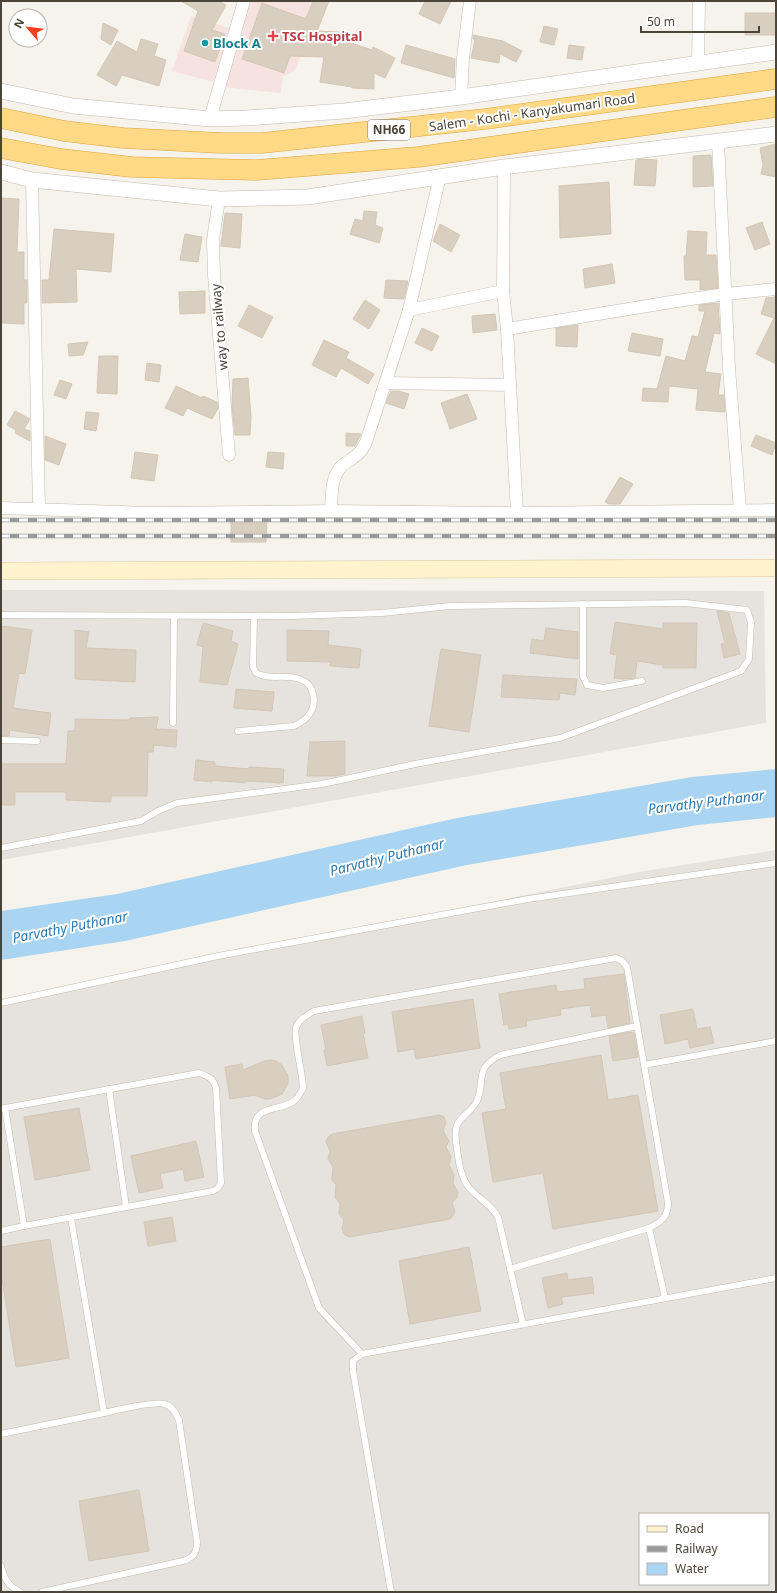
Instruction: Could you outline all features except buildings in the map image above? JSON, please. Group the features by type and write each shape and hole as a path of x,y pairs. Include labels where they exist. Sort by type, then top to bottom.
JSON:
{"highway":[{"name":"Salem - Kochi - Kanyakumari Road","path":"1,118 64,131 123,138 221,143 262,143 470,121 776,79"},
{"name":"NH66","path":"1,148 61,159 132,168 257,170 418,157 776,107"}],"main road":[{"path":"1,571 776,568"}],"street":[{"path":"210,119 244,1"},
{"path":"461,97 463,58 470,1"},
{"path":"698,63 699,1"},
{"path":"1,91 73,106 210,119 344,111 461,97 776,52"},
{"path":"1,172 32,180 219,199 308,197 504,167 776,134"},
{"path":"718,142 729,368 740,510"},
{"path":"504,167 503,291 507,329 518,513"},
{"path":"332,510 333,483 335,477 339,469 346,462 356,457 362,451 386,383 408,310 440,176"},
{"path":"32,180 39,508"},
{"name":"way to railway","path":"219,199 213,240 214,275 228,456"},
{"path":"507,329 726,294 776,289"},
{"path":"408,310 503,291"},
{"path":"386,383 510,385"},
{"path":"1,508 39,508 150,513 332,510 518,513 776,510"}],"lane":[{"path":"1,615 174,617 254,616 382,613 450,606 686,603 747,610 751,622 749,659 741,671 560,738 416,764 322,784 177,803 158,811 141,821 1,848"},
{"path":"584,604 583,676 587,685 603,688 642,681"},
{"path":"238,731 294,726 309,716 313,709 314,700 312,690 302,680 287,677 268,677 256,673 253,667 254,616"},
{"path":"173,723 174,617"},
{"path":"1,740 37,740"},
{"path":"1,1003 218,956 520,900 776,863"},
{"path":"362,1354 319,1308 255,1131 254,1124 256,1118 262,1112 295,1100 303,1088 295,1028 299,1021 314,1011 616,958 622,961 626,967 668,1210 665,1217 649,1228 510,1269"},
{"path":"523,1324 498,1217 487,1202 472,1191 466,1183 460,1168 455,1132 462,1118 474,1107 480,1090 482,1072 486,1066 500,1055 637,1026"},
{"path":"644,1065 776,1041"},
{"path":"1,1231 213,1191 218,1188 221,1183 221,1178 216,1088 214,1082 210,1078 199,1073 3,1109 24,1226"},
{"path":"109,1090 126,1207"},
{"path":"71,1218 104,1413"},
{"path":"649,1228 665,1298"},
{"path":"390,1592 353,1371 353,1361 362,1354 776,1278"},
{"path":"1,1434 159,1403 170,1406 179,1420 197,1542 197,1550 190,1559 42,1592"},
{"path":"1,1566 4,1578 11,1586 20,1592"}],"shaded area":[{"name":"TSC Hospital","path":"251,1 320,1 295,71 283,76 281,93 222,87"},
{"path":"191,16 230,28 213,82 172,71"},
{"path":"1,590 764,591 766,723 1,860"},
{"path":"776,850 776,1592 1,1592 1,1001 639,872"}],"water":[{"name":"Parvathy Puthanar","path":"776,769 776,817 698,825 467,865 125,941 1,960 1,911 117,894 457,818 692,777"}],"railway":[{"path":"1,520 776,520"},
{"path":"1,536 776,536"}],"place":[{"name":"TSC Hospital","path":"273,36"},
{"name":"Block A","path":"205,43"}]}
